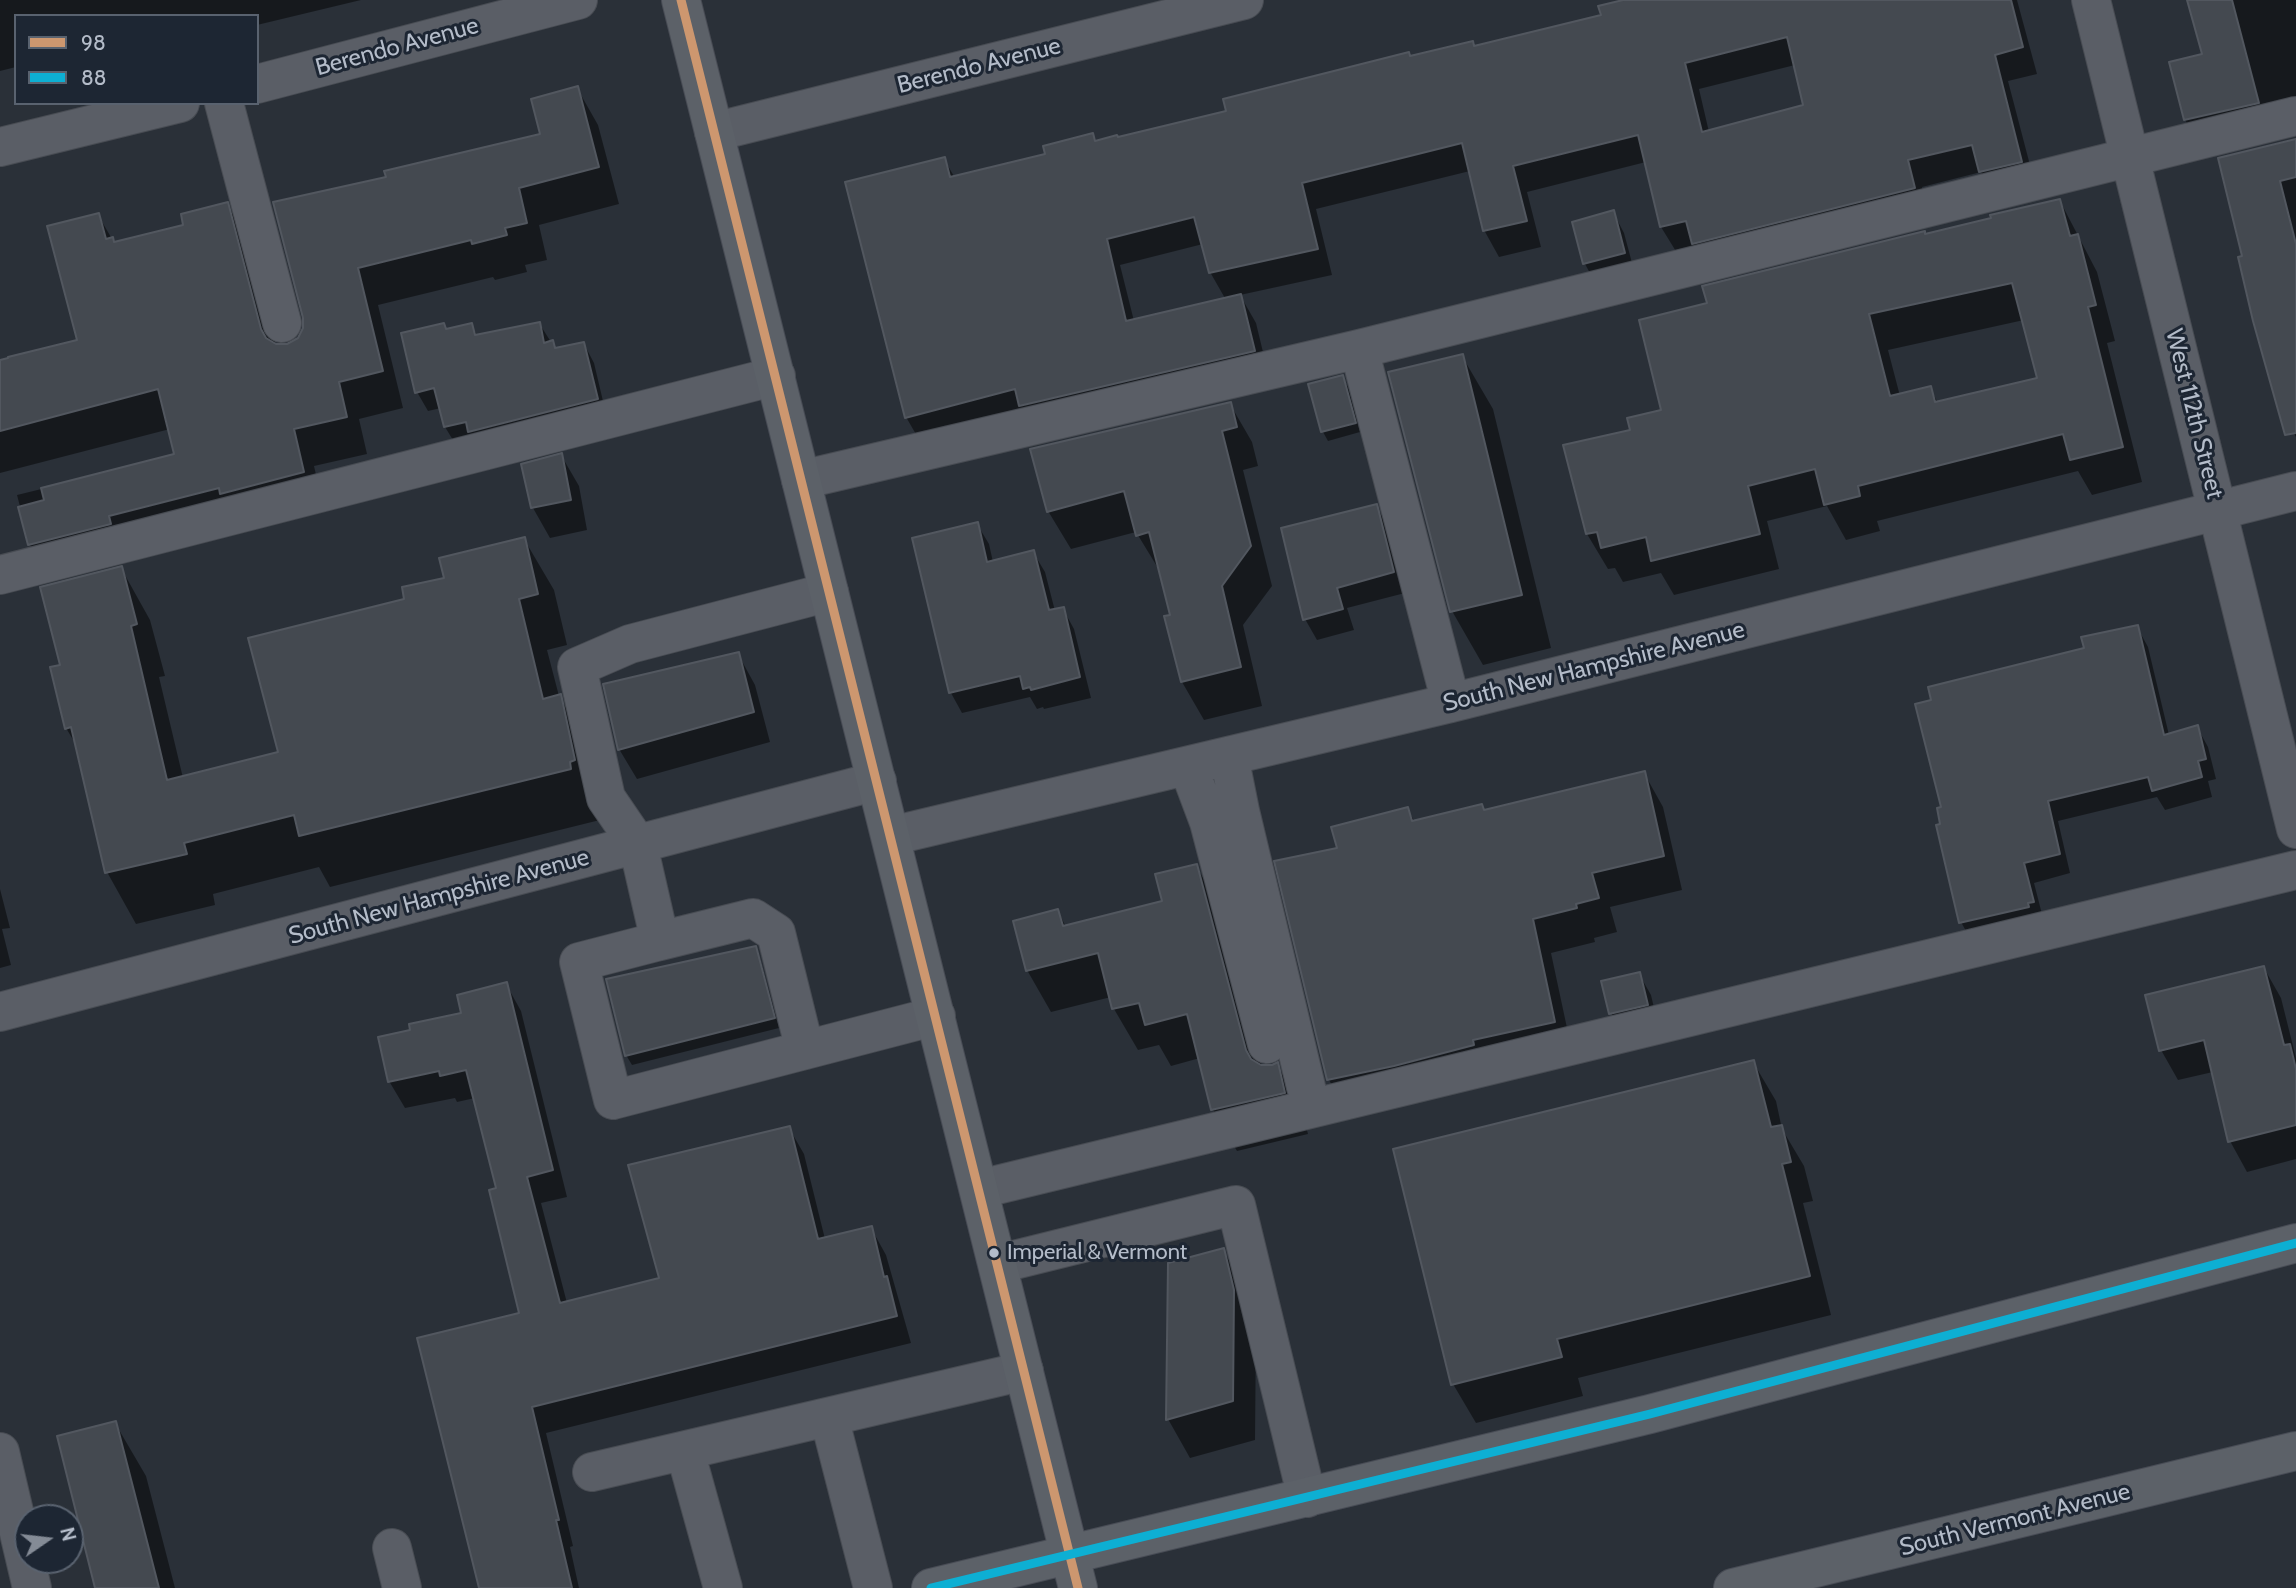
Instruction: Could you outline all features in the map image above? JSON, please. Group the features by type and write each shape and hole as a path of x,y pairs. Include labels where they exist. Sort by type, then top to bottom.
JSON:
{"main road":[{"path":"681,0 1074,1572"},
{"path":"931,1588 1074,1572 1307,1498 1650,1414 2296,1243"},
{"name":"South Vermont Avenue","path":"1733,1588 2296,1451"}],"street":[{"name":"Berendo Avenue","path":"259,83 578,0"},
{"name":"Berendo Avenue","path":"714,132 1244,0"},
{"name":"West 112th Street","path":"2091,0 2296,829"},
{"path":"0,147 172,105"},
{"path":"225,105 282,323"},
{"path":"802,480 1359,349 2296,116"},
{"path":"1359,349 1451,703"},
{"path":"0,575 776,376"},
{"name":"South New Hampshire Avenue","path":"891,836 1451,703 2296,491"},
{"path":"660,942 638,845 606,798 577,667 630,644 830,592"},
{"path":"1229,756 1306,1087"},
{"path":"1188,766 1209,822 1267,1044"},
{"name":"South New Hampshire Avenue","path":"0,1012 877,781"},
{"path":"980,1189 2296,870"},
{"path":"805,1050 776,933 752,918 579,962 613,1100 936,1016"},
{"path":"998,1264 1236,1205 1307,1498"},
{"path":"592,1472 1024,1371"},
{"path":"829,1417 873,1588"},
{"path":"685,1451 723,1588"},
{"path":"0,1452 32,1588"},
{"path":"392,1548 402,1588"}],"building":[{"path":"1623,0 2011,0 2023,47 1995,55 2022,162 1979,172 1972,145 1908,160 1915,188 1692,244 1686,221 1660,227 1638,135 1513,166 1527,221 1483,231 1462,143 1302,183 1318,249 1209,273 1194,217 1107,239 1126,321 1241,294 1255,351 1019,406 1015,389 905,418 845,182 945,157 950,177 1045,154 1043,146 1093,133 1095,141 1226,111 1223,99 1409,52 1410,56 1473,41 1474,46 1601,15 1598,6","holes":["1787,37 1803,105 1702,132 1685,63"]},
{"path":"2187,0 2232,0 2259,103 2184,120 2169,62 2202,54"},
{"path":"578,86 599,167 519,188 527,223 505,228 507,235 472,244 471,240 358,268 383,371 339,382 347,417 294,429 304,472 220,494 219,488 109,516 111,524 28,545 18,507 44,500 41,488 174,454 158,389 0,431 0,360 77,340 47,226 99,213 106,239 113,237 114,242 183,225 181,214 228,202 261,329 266,338 276,344 287,344 298,338 303,328 303,318 273,202 386,177 384,171 540,134 531,99"},
{"path":"2296,139 2296,177 2280,181 2296,244 2296,433 2285,435 2253,321 2238,257 2242,256 2218,158"},
{"path":"2060,199 2070,236 2078,234 2096,305 2088,307 2123,447 2070,460 2063,434 1858,486 1860,496 1824,505 1815,469 1748,486 1760,534 1651,561 1646,537 1601,548 1597,532 1586,534 1563,445 1630,430 1627,418 1661,410 1639,320 1707,303 1702,286 1925,231 1925,234 1991,218 1990,215","holes":["2012,283 2037,378 1935,402 1931,386 1890,396 1869,314"]},
{"path":"1614,210 1625,253 1583,264 1572,222"},
{"path":"540,322 544,343 553,340 555,348 584,342 598,399 468,432 466,422 444,427 434,388 415,393 401,333 444,323 446,329 472,323 475,335"},
{"path":"1463,354 1522,595 1450,612 1388,372"},
{"path":"1343,375 1356,423 1321,432 1308,384"},
{"path":"1231,402 1237,427 1222,431 1251,546 1222,586 1241,667 1181,682 1164,616 1170,615 1149,532 1136,536 1124,491 1047,512 1030,449"},
{"path":"562,453 571,500 531,508 521,464"},
{"path":"1377,504 1394,572 1337,588 1343,609 1303,620 1281,528"},
{"path":"978,522 987,562 1034,550 1049,610 1064,607 1080,677 1031,690 1030,687 1023,689 1020,676 949,693 912,538"},
{"path":"525,537 538,594 519,599 543,699 561,694 575,760 570,762 571,769 299,836 294,815 184,843 187,854 105,873 71,727 65,729 50,667 60,665 40,587 122,566 137,624 131,626 167,780 278,752 248,638 404,599 402,587 444,578 439,558"},
{"path":"2138,625 2164,735 2198,725 2206,759 2198,761 2202,777 2152,791 2148,777 2048,801 2060,854 2024,863 2034,902 2028,903 2029,907 1959,923 1936,825 1940,824 1937,808 1941,807 1915,704 1931,700 1928,687 2084,648 2081,637"},
{"path":"739,652 754,712 618,750 603,684"},
{"path":"1645,771 1664,856 1592,873 1599,898 1576,904 1577,908 1533,919 1555,1022 1473,1040 1474,1045 1394,1066 1327,1080 1274,861 1337,848 1331,827 1408,807 1412,821 1482,804 1484,810"},
{"path":"1197,864 1246,1050 1251,1059 1261,1065 1278,1062 1285,1093 1211,1110 1187,1014 1145,1025 1139,1003 1112,1009 1098,953 1026,971 1013,921 1058,909 1063,926 1162,901 1155,874"},
{"path":"756,946 775,1018 625,1056 606,979"},
{"path":"2264,966 2284,1045 2290,1044 2296,1069 2296,1125 2228,1142 2204,1040 2159,1051 2145,995"},
{"path":"1640,972 1648,1005 1609,1014 1601,981"},
{"path":"507,982 553,1170 527,1177 560,1303 659,1278 628,1165 790,1126 818,1239 872,1226 897,1316 532,1407 572,1588 479,1588 417,1338 519,1313 489,1190 496,1188 466,1070 440,1076 439,1071 388,1082 378,1037 410,1030 409,1024 461,1013 457,995"},
{"path":"1754,1060 1771,1127 1782,1125 1791,1162 1782,1164 1810,1276 1557,1339 1562,1357 1451,1385 1393,1149"},
{"path":"1224,1248 1234,1290 1233,1401 1166,1420 1168,1263"},
{"path":"116,1421 159,1588 95,1588 84,1544 84,1504 74,1504 57,1436"}],"transit line":[{"name":"98","path":"681,0 1078,1588"},
{"name":"88","path":"931,1588 1650,1414 2296,1243"}],"place":[{"name":"Imperial & Vermont","path":"994,1253"}]}
